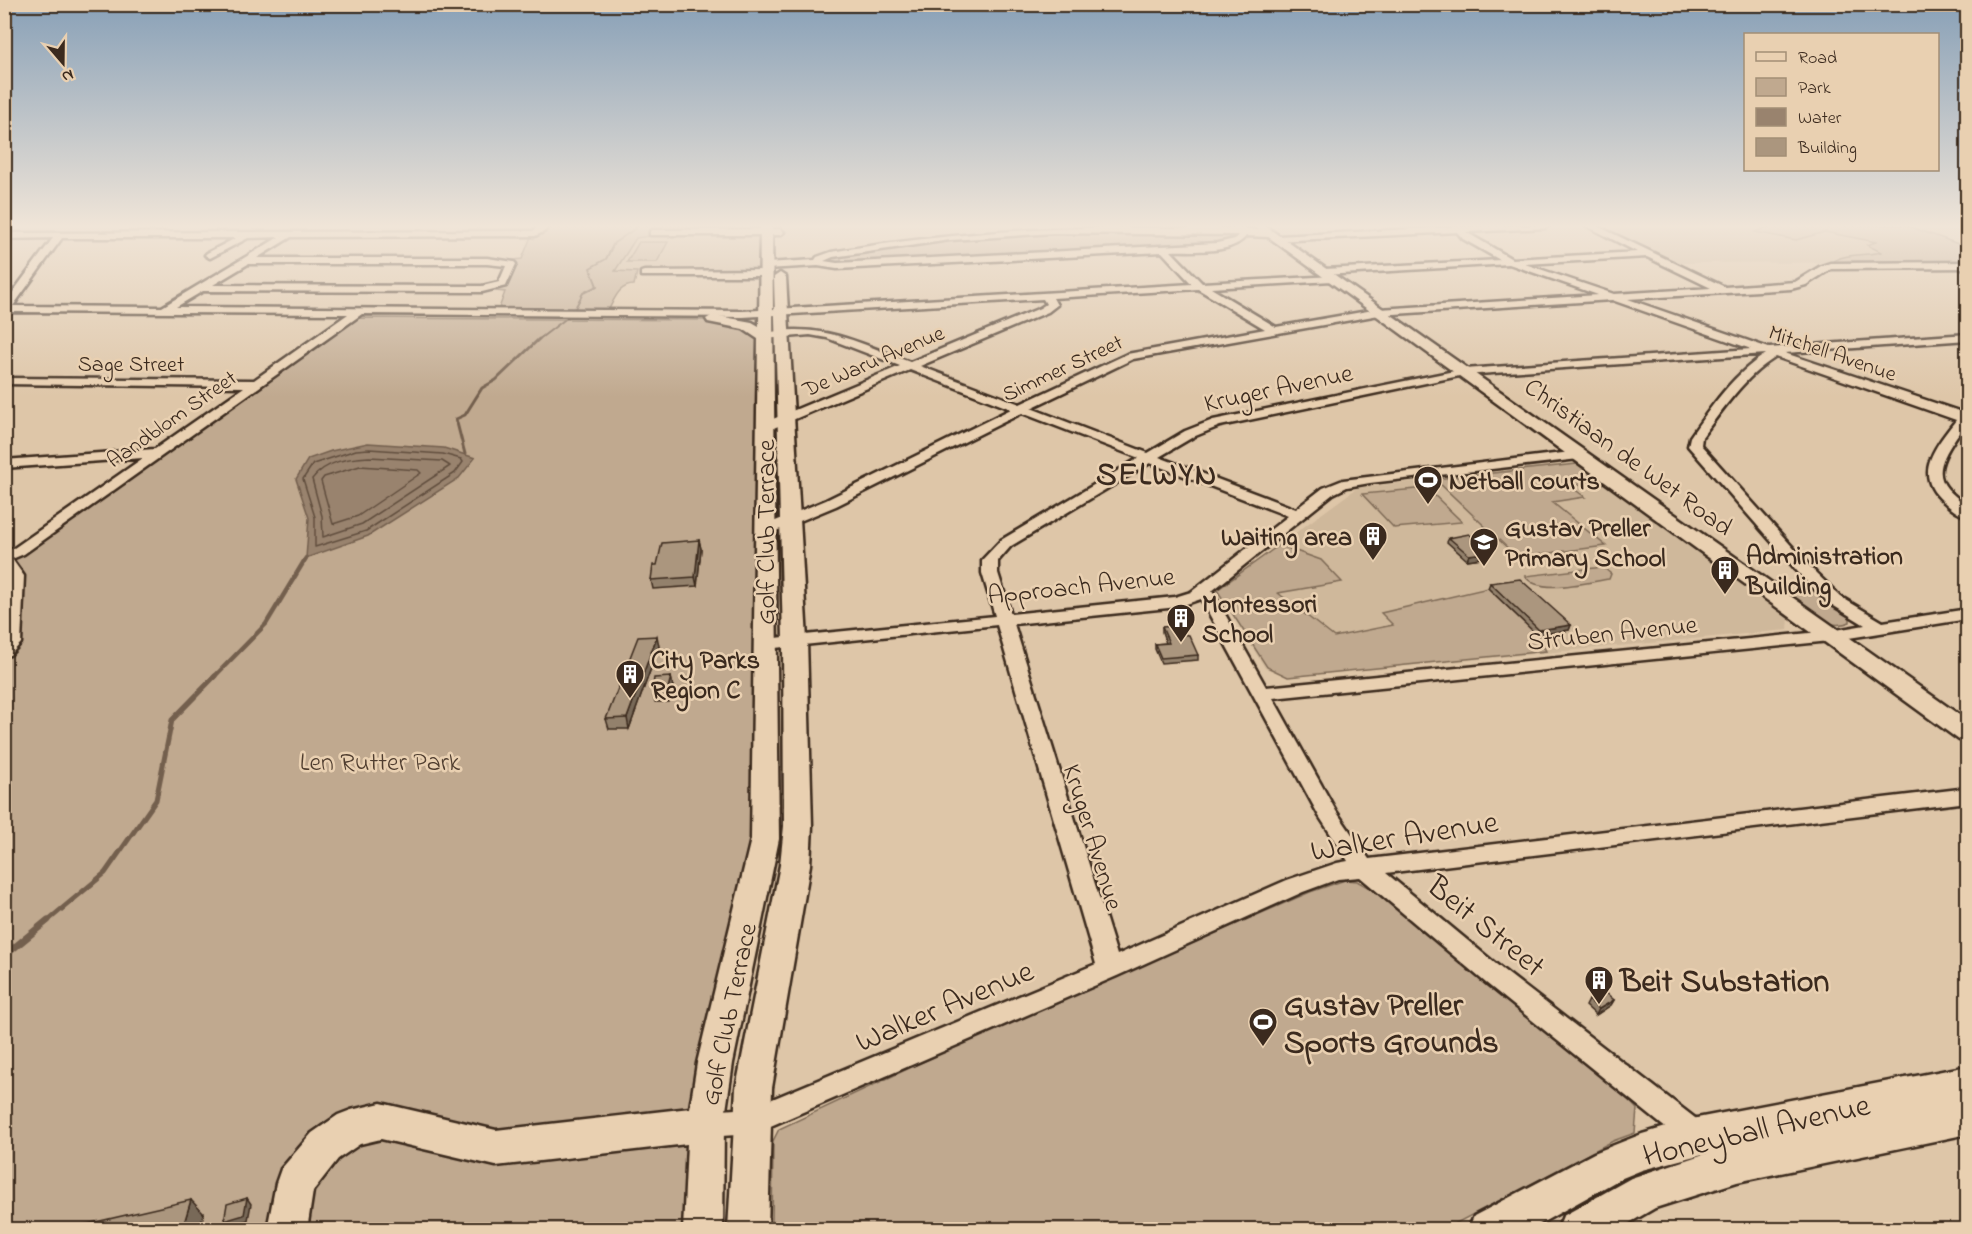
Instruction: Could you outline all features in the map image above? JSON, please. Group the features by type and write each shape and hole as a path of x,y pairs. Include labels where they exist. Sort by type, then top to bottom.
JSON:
{"street":[{"path":"5,311 26,283"},
{"path":"160,313 211,283"},
{"path":"202,288 482,289 504,283"},
{"name":"Golf Club Terrace","path":"768,283 774,322"},
{"name":"Golf Club Terrace","path":"703,1230 706,1124 715,1063 765,839 765,644 777,525 774,322 777,283"},
{"path":"1197,283 1274,330"},
{"path":"5,311 578,315 713,319 747,325 854,307 1240,283"},
{"name":"Christiaan de Wet Road","path":"1338,283 1968,734"},
{"name":"Mitchell Avenue","path":"1570,283 1966,419"},
{"path":"1707,283 1724,291"},
{"name":"Simmer Street","path":"777,525 831,502 1124,358 1379,312 1724,291 1805,283"},
{"name":"De Waru Avenue","path":"776,423 1044,310 1052,305 1047,296"},
{"name":"Aandblom Street","path":"4,558 19,551 356,314"},
{"path":"578,315 774,322 824,334 1023,408 1298,515"},
{"name":"Kruger Avenue","path":"1109,969 1004,619 990,566 990,560 998,549 1147,457 1207,425 1464,372 1968,337"},
{"path":"1773,352 1739,384 1696,436 1694,446 1822,588 1855,614 1879,627"},
{"name":"Sage Street","path":"4,381 257,384"},
{"path":"1966,419 1944,445 1933,476 1934,483 1941,491 1968,513"},
{"path":"4,464 158,453"},
{"name":"Approach Avenue","path":"765,644 1004,619 1167,605 1190,599 1204,590 1328,491 1354,481 1579,456"},
{"name":"Golf Club Terrace","path":"748,1230 752,1121 758,1054 796,855 798,826 795,640 777,525"},
{"path":"4,558 16,576 12,643 4,651"},
{"name":"Beit Street","path":"1204,590 1329,816 1363,867 1485,968 1697,1136 1737,1162"},
{"name":"Struben Avenue","path":"1261,693 1830,636 1968,614"},
{"name":"Walker Avenue","path":"706,1124 752,1121 1109,969 1295,886 1337,871 1968,795"},
{"name":"Honeyball Avenue","path":"1488,1230 1607,1166 1642,1152 1697,1136 1968,1083"},
{"name":"Honeyball Avenue","path":"1577,1230 1645,1192 1737,1162 1968,1116"},
{"path":"287,1230 295,1183 325,1146 351,1128 381,1121 496,1148 706,1124"}],"shaded area":[{"name":"Gustav Preller Primary School","path":"1575,463 1789,618 1788,630 1288,677 1265,668 1217,590 1357,488"}],"green space":[{"path":"501,283 635,283 634,285 621,290 608,311 498,311 505,292 494,289 499,288"},
{"name":"Len Rutter Park","path":"354,318 712,320 759,333 755,840 689,1229 5,1230 5,559"},
{"path":"1577,464 1601,481 1570,486 1585,497 1552,502 1606,546 1517,557 1435,479"},
{"path":"1427,488 1462,522 1394,528 1362,494"},
{"path":"1279,545 1321,560 1342,582 1278,593 1334,637 1393,625 1381,613 1488,588 1537,635 1546,651 1288,677 1267,667 1217,590"},
{"path":"1603,567 1611,574 1609,579 1577,585 1552,587 1531,582 1525,576"},
{"path":"1813,590 1850,617 1850,622 1831,624 1822,621 1781,591"},
{"name":"Gustav Preller Sports Grounds","path":"1345,880 1357,881 1373,890 1617,1088 1637,1109 1635,1133 1613,1141 1445,1229 772,1230 773,1141 779,1129 948,1050 1310,892"}],"water":[{"path":"368,443 444,448 475,458 459,478 368,536 306,558 309,518 296,479 308,459 331,451"}],"building":[{"path":"1469,534 1490,552 1469,555 1449,538"},
{"path":"699,540 695,577 651,580 653,565 657,565 662,543"},
{"path":"1520,579 1571,625 1539,630 1490,583"},
{"name":"Montessori School","path":"1176,626 1180,634 1189,635 1198,655 1161,658 1155,644 1169,643 1162,627"},
{"path":"657,636 627,718 606,719 638,637"},
{"path":"671,677 667,692 652,692 654,678"},
{"path":"1604,991 1614,1000 1599,1009 1589,1000"},
{"path":"247,1198 244,1215 224,1221 227,1204"},
{"path":"191,1200 182,1230 81,1230 83,1225"}],"waterway":[{"path":"538,340 572,314 583,293 597,286 596,283"},
{"path":"465,454 456,419 465,415 482,388 496,380 539,339"},
{"path":"213,678 266,624 306,558"},
{"path":"46,922 105,873 156,800 172,720 215,676"},
{"path":"4,956 48,920"}],"place":[{"name":"Netball courts","path":"1428,506"},
{"name":"Waiting area","path":"1373,562"},
{"name":"Gustav Preller Primary School","path":"1484,568"},
{"name":"Administration Building","path":"1725,596"},
{"name":"Montessori School","path":"1181,644"},
{"name":"City Parks Region C","path":"630,700"},
{"name":"Beit Substation","path":"1599,1006"},
{"name":"Gustav Preller Sports Grounds","path":"1263,1048"}],"district":[{"name":"SELWYN","path":"1157,473"}]}
